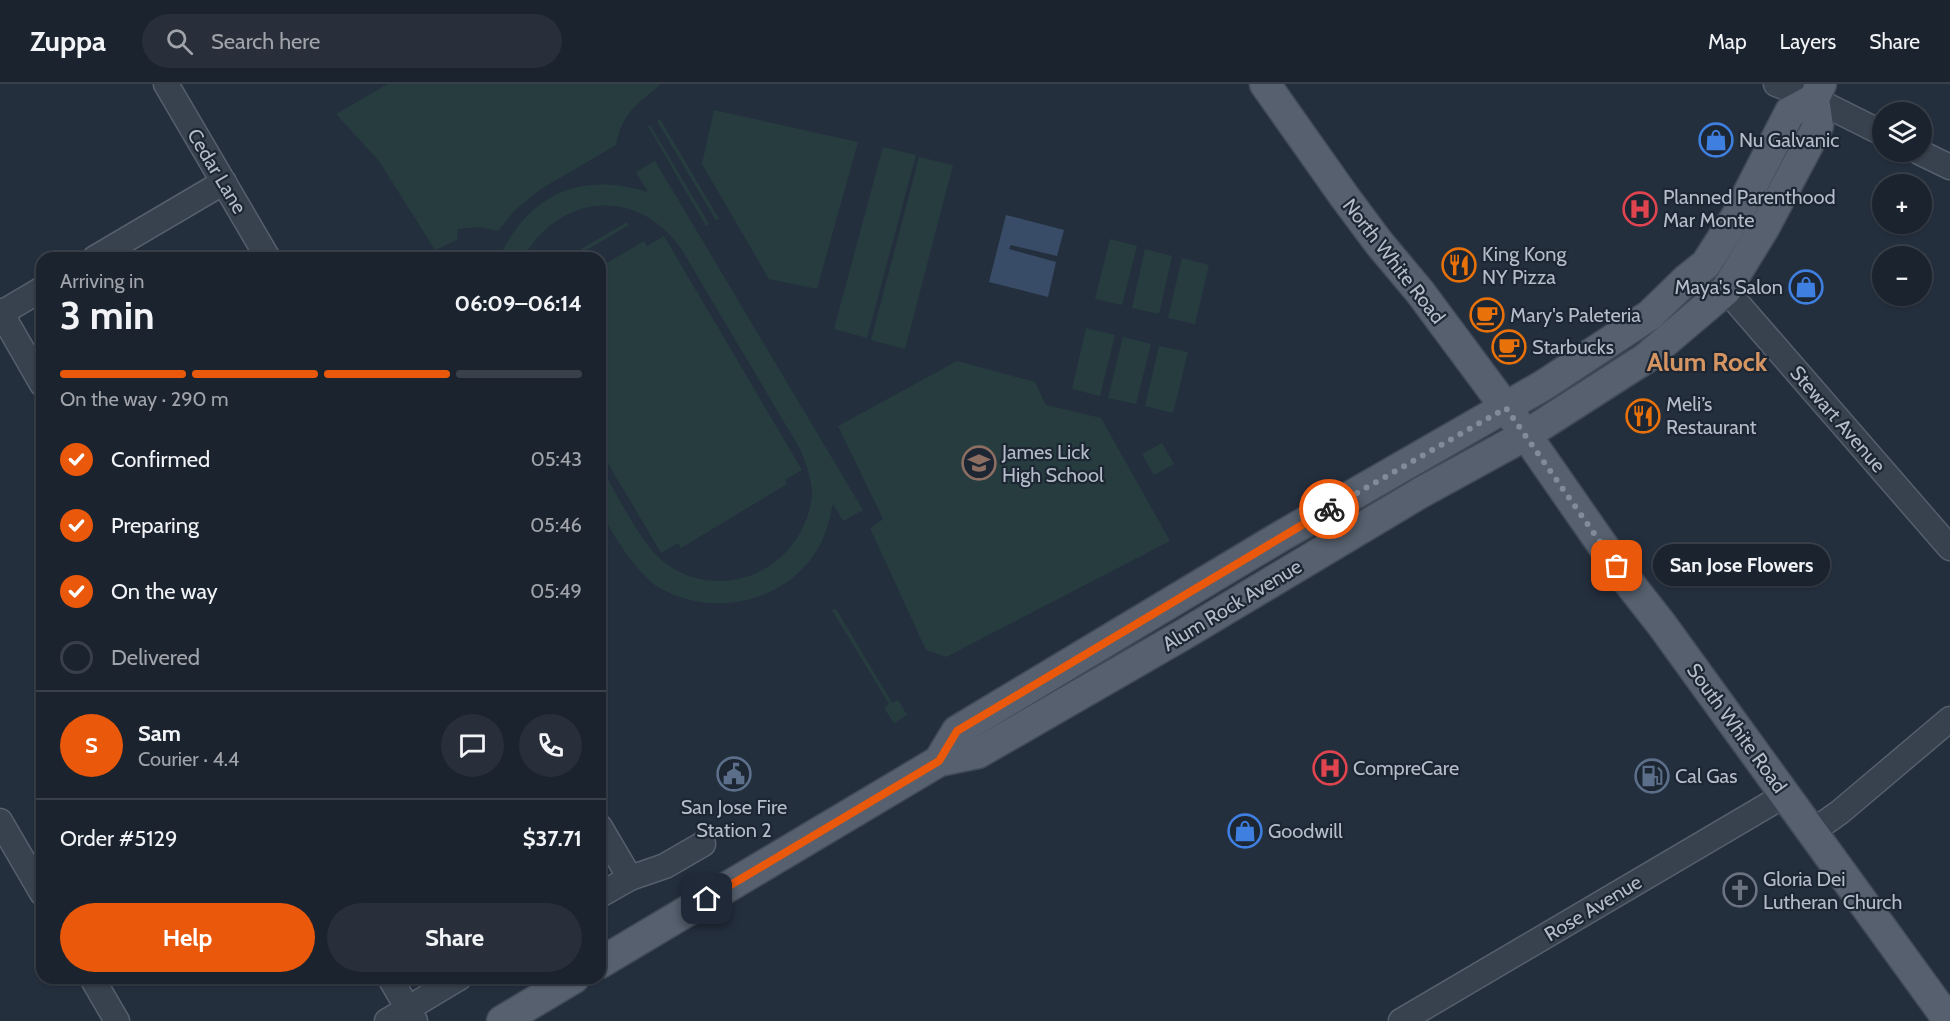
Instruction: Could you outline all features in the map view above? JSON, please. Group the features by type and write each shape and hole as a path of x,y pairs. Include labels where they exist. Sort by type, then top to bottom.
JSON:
{"main road":[{"name":"North White Road","path":"1265,84 1379,243 1420,292 1526,435"},
{"name":"Alum Rock Avenue","path":"939,761 957,731 1278,538 1553,380 1650,315 1706,264 1736,217 1790,112 1818,92"},
{"name":"Alum Rock Avenue","path":"606,959 939,761 978,753 1052,711 1420,493 1526,435 1646,358 1726,290 1764,228 1818,126 1818,92"},
{"path":"1706,264 1726,290"},
{"name":"South White Road","path":"1526,435 1617,566 1949,1021"},
{"path":"1052,711 1049,704 1062,686 1066,667"},
{"path":"502,1021 564,984"}],"street":[{"name":"Cedar Lane","path":"166,84 265,252"},
{"path":"1776,84 1818,92 1872,127"},
{"path":"1932,158 1950,167"},
{"path":"104,252 224,182"},
{"name":"Stewart Avenue","path":"1726,290 1950,548"},
{"path":"36,292 0,313 36,374"},
{"path":"1812,832 1840,812 1950,719"},
{"name":"Rose Avenue","path":"1401,1021 1785,795"},
{"path":"0,821 36,883"},
{"path":"606,837 630,878"},
{"path":"606,892 630,878 664,866 703,844"},
{"path":"95,984 117,1021"},
{"path":"394,984 412,1015"},
{"path":"387,1021 412,1015 451,984"}],"green space":[{"path":"388,84 661,84 627,116 616,145 541,189 515,210 498,231 480,227 458,229 457,240 435,250 379,161 336,114"},
{"path":"714,110 858,142 817,289 769,279 702,164"},
{"path":"660,119 719,219 716,220 657,121"},
{"path":"650,125 709,224 706,226 648,126"},
{"path":"883,147 916,155 867,338 834,329"},
{"path":"919,157 953,165 905,349 871,340"},
{"path":"655,161 863,510 843,521 833,504 821,543 808,563 791,579 771,592 749,600 726,603 702,602 680,597 658,587 642,573 625,552 606,521 606,475 630,517 656,555 683,574 703,580 723,581 742,578 761,571 778,560 792,545 808,515 812,492 808,470 800,449 682,250 664,230 644,215 623,207 601,206 579,210 558,220 539,236 527,252 502,252 525,218 541,203 559,193 600,184 623,186 648,192 636,172"},
{"path":"627,222 629,225 583,252 576,252"},
{"path":"664,236 802,470 785,480 787,484 681,548 678,543 661,553 606,460 606,263 644,241 647,246"},
{"path":"1110,239 1137,246 1122,305 1095,299"},
{"path":"1145,249 1172,256 1159,314 1132,308"},
{"path":"1182,258 1209,265 1195,324 1168,318"},
{"path":"1086,328 1115,335 1100,396 1072,389"},
{"path":"1123,337 1151,344 1136,404 1108,398"},
{"path":"1159,346 1188,352 1173,413 1145,406"},
{"path":"957,361 1035,382 1046,405 1101,418 1170,541 946,657 926,650 870,528 883,519 838,426"},
{"path":"1162,443 1174,464 1154,475 1142,454"},
{"path":"836,609 892,703 898,700 907,715 894,723 884,708 889,704 832,610"}],"water":[{"path":"1006,215 1064,230 1057,256 1011,245 1009,249 1056,262 1048,297 989,282"}],"way so far":[{"path":"1329,509 1506,408 1617,566"}],"place":[{"name":"Nu Galvanic","path":"1716,140"},
{"name":"Planned Parenthood Mar Monte","path":"1640,209"},
{"name":"King Kong NY Pizza","path":"1459,265"},
{"name":"Maya's Salon","path":"1806,287"},
{"name":"Mary's Paleteria","path":"1487,315"},
{"name":"Starbucks","path":"1509,347"},
{"name":"Meli’s Restaurant","path":"1643,416"},
{"name":"James Lick High School","path":"979,463"},
{"name":"San Jose Flowers","path":"1617,566"},
{"name":"CompreCare","path":"1330,768"},
{"name":"San Jose Fire Station 2","path":"734,774"},
{"name":"Cal Gas","path":"1652,776"},
{"name":"Goodwill","path":"1245,831"},
{"name":"Gloria Dei Lutheran Church","path":"1740,890"}],"district":[{"name":"Alum Rock","path":"1707,362"}],"route":[{"path":"707,899 939,761 957,731 1329,509"}]}
